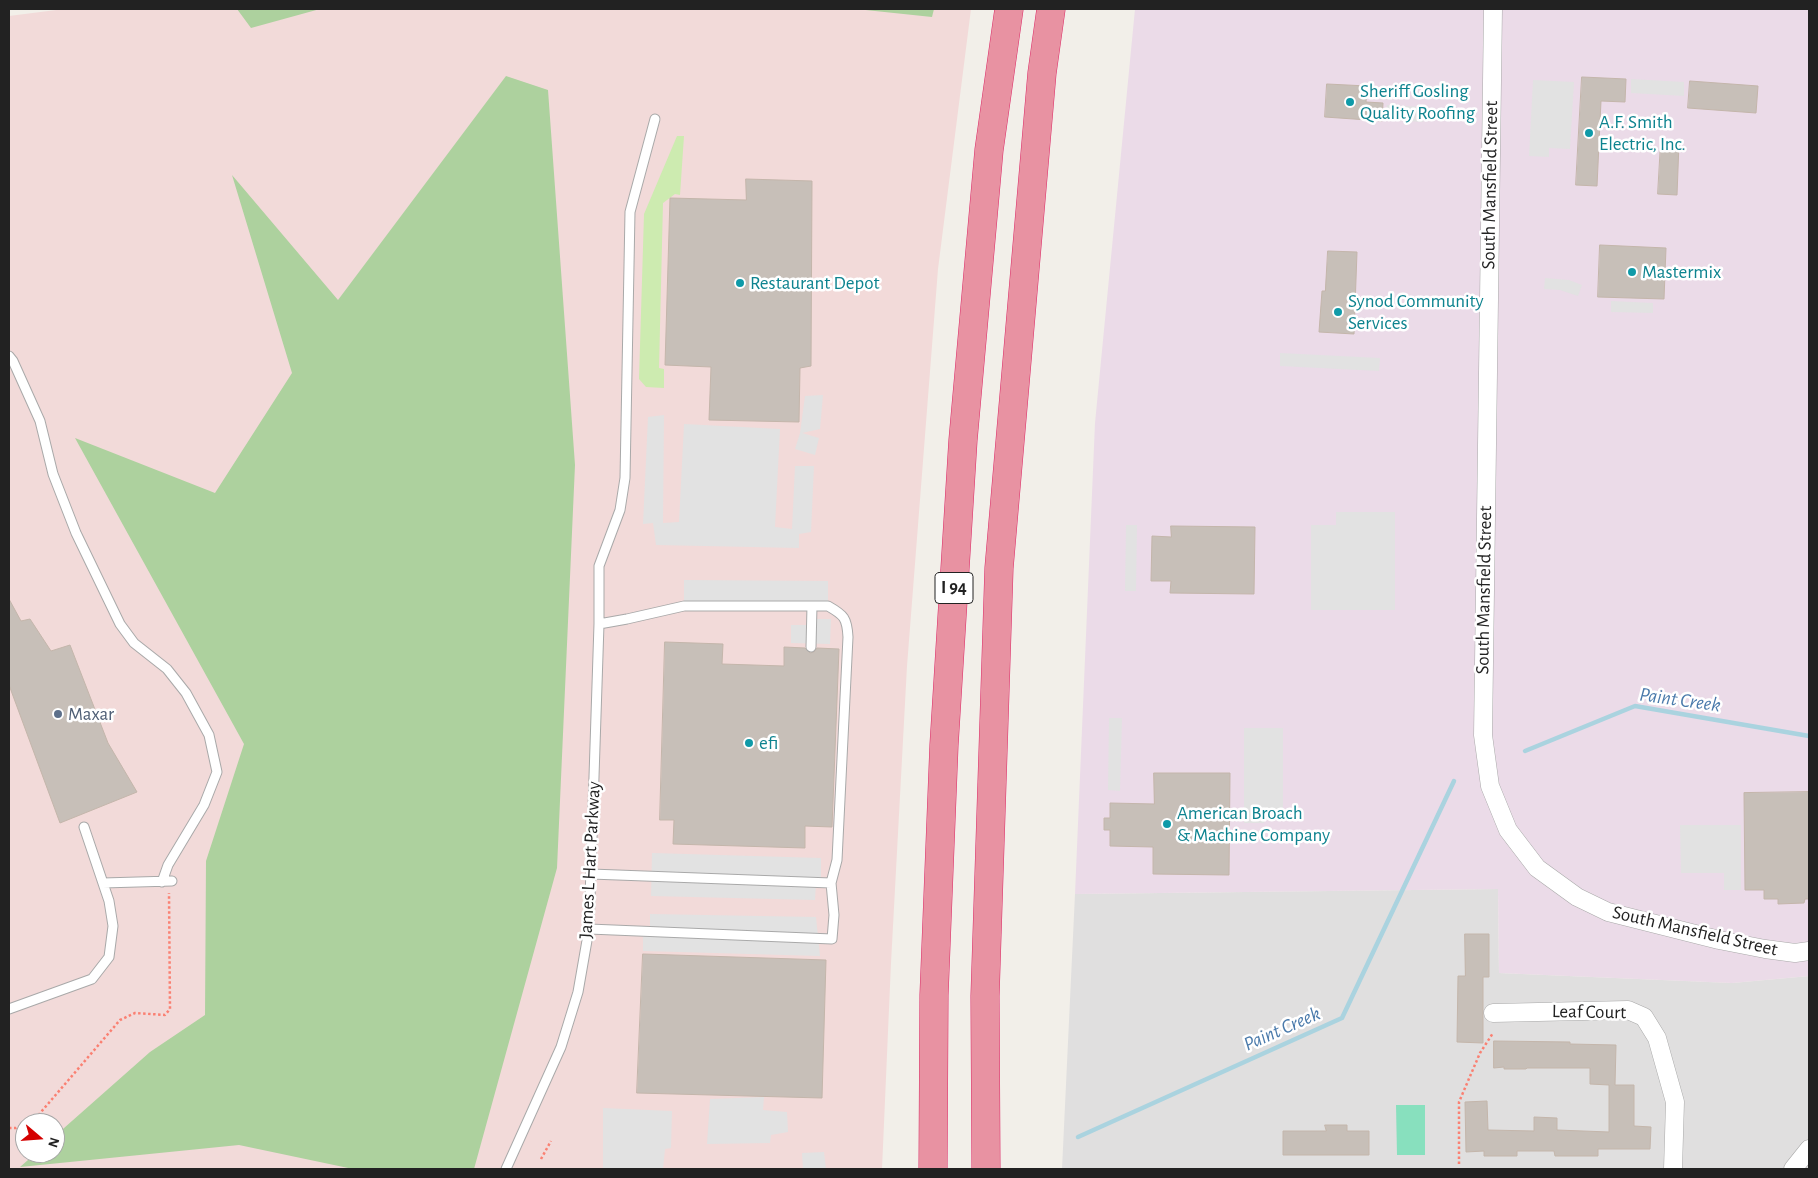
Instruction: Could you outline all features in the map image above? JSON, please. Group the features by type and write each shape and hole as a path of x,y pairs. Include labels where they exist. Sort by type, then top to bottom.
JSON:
{"highway":[{"name":"I 94","path":"933,1169 934,995 944,745 963,440 989,150 1009,9"},
{"name":"I 94","path":"986,1169 985,996 999,568 1042,73 1051,9"}],"street":[{"name":"South Mansfield Street","path":"1492,9 1483,735 1490,786 1508,830 1537,868 1577,897 1608,912 1719,940 1795,953 1809,951"},
{"name":"Leaf Court","path":"1494,1013 1628,1010 1644,1017 1657,1038 1675,1102 1672,1169"},
{"path":"1793,1169 1809,1149"}],"lane":[{"name":"James L Hart Parkway","path":"506,1169 562,1047 578,992 589,929 600,624 599,566 620,510 625,478 630,212 655,119"},
{"path":"9,356 40,421 53,474 76,533 120,624 134,643 167,669 181,687 209,735 218,772 204,805 168,865 162,882"},
{"path":"589,929 832,938 834,915 831,883 837,860 847,629 847,622 840,613 828,606 684,606 627,620 600,624"},
{"path":"811,646 812,606"},
{"path":"9,1008 92,979 109,957 113,926 109,901 84,827"},
{"path":"591,874 831,883"},
{"path":"103,883 172,881"}],"path":[{"path":"39,1113 120,1020 134,1013 165,1015 170,1009 168,897 172,881"},
{"path":"1459,1164 1460,1102 1480,1053 1493,1033"},
{"path":"541,1159 551,1141"}],"shaded area":[{"path":"64,9 971,9 938,269 907,666 882,1169 9,1169 9,16"},
{"path":"1135,9 1809,9 1809,976 1732,983 1499,973 1498,889 1075,894 1095,423"},
{"path":"1631,79 1684,82 1684,96 1631,93"},
{"path":"1533,80 1574,82 1570,149 1549,148 1549,157 1529,156"},
{"path":"1387,105 1424,107 1423,122 1386,120"},
{"path":"1545,278 1569,280 1582,285 1578,296 1560,290 1544,289"},
{"path":"1611,301 1653,303 1653,313 1611,312"},
{"path":"1280,353 1380,358 1379,371 1280,366"},
{"path":"823,395 820,429 802,433 819,438 815,455 795,449 800,433 805,396"},
{"path":"664,415 663,523 679,522 684,424 780,429 775,527 792,529 795,466 814,466 811,532 799,534 799,548 656,545 653,523 643,524 648,417"},
{"path":"1336,512 1395,512 1395,610 1311,610 1311,525 1336,525"},
{"path":"1126,525 1137,525 1136,591 1125,591"},
{"path":"684,580 828,581 828,606 684,606"},
{"path":"812,619 831,619 830,644 791,643 791,625 811,625"},
{"path":"1109,718 1122,718 1120,791 1108,790"},
{"path":"1244,728 1283,728 1283,812 1264,812 1264,823 1244,823"},
{"path":"1680,825 1741,825 1741,890 1724,890 1724,873 1681,873"},
{"path":"652,853 821,858 821,882 816,883 815,900 651,896"},
{"path":"1498,889 1499,973 1732,983 1809,976 1809,1169 1062,1169 1075,894"},
{"path":"650,914 816,917 820,956 643,951 643,931 650,931"},
{"path":"764,1097 763,1110 787,1112 788,1132 771,1135 770,1143 707,1144 710,1099"},
{"path":"603,1108 672,1111 671,1148 665,1149 663,1169 603,1169"},
{"path":"824,1152 826,1169 803,1169 802,1153"}],"green space":[{"path":"237,9 320,9 251,28"},
{"path":"856,9 934,9 932,17"},
{"path":"506,76 548,90 575,465 557,868 474,1169 353,1169 239,1145 65,1162 65,1127 150,1052 205,1015 206,861 244,744 75,438 215,493 292,373 232,175 338,300"},
{"path":"677,136 684,136 680,195 675,194 663,203 659,368 664,369 664,388 646,387 639,379 644,214"},
{"path":"1396,1105 1425,1105 1425,1155 1397,1155"},
{"path":"25,1163 60,1163 20,1167"}],"building":[{"name":"A.F. Smith Electric, Inc.","path":"1582,77 1626,79 1625,102 1601,101 1597,186 1576,185"},
{"path":"1690,81 1758,86 1756,113 1688,108"},
{"name":"Sheriff Gosling Quality Roofing","path":"1327,84 1367,86 1366,102 1383,103 1382,121 1325,117"},
{"path":"1661,142 1679,143 1677,195 1658,194"},
{"name":"Restaurant Depot","path":"746,179 812,181 811,366 800,368 799,422 709,420 711,367 665,365 670,198 746,200"},
{"name":"Mastermix","path":"1600,245 1666,248 1664,299 1598,297"},
{"path":"1328,251 1357,252 1354,334 1319,332 1322,291 1325,291"},
{"path":"1171,526 1255,527 1254,594 1170,593 1171,581 1151,581 1152,536 1171,537"},
{"name":"Maxar","path":"9,599 21,621 30,619 51,651 70,645 108,743 137,792 60,823 9,685"},
{"name":"efi","path":"665,642 723,644 722,664 784,666 784,647 805,648 810,653 814,652 817,648 839,649 832,827 805,826 805,848 673,844 674,820 660,820"},
{"name":"American Broach & Machine Company","path":"1154,773 1230,773 1229,875 1153,874 1153,847 1110,846 1110,830 1104,830 1104,818 1110,818 1110,803 1154,804"},
{"path":"1809,792 1809,899 1805,899 1804,903 1778,904 1778,899 1764,899 1764,890 1745,890 1744,793"},
{"path":"1465,934 1489,934 1489,977 1483,977 1483,1043 1457,1042 1458,976 1465,976"},
{"path":"643,954 826,960 822,1098 637,1093"},
{"path":"1494,1041 1616,1045 1615,1085 1634,1085 1634,1126 1651,1127 1650,1149 1598,1149 1598,1156 1555,1156 1554,1151 1517,1151 1517,1156 1484,1156 1484,1151 1466,1152 1465,1102 1487,1101 1488,1130 1534,1131 1534,1117 1557,1118 1557,1130 1609,1132 1609,1085 1590,1084 1590,1068 1494,1068"},
{"path":"1325,1125 1347,1125 1347,1131 1369,1131 1369,1155 1283,1155 1283,1131 1326,1131"}],"waterway":[{"name":"Paint Creek","path":"1525,751 1635,706 1809,736"},
{"name":"Paint Creek","path":"1078,1137 1342,1018 1454,781"}],"place":[{"name":"Sheriff Gosling Quality Roofing","path":"1350,102"},
{"name":"A.F. Smith Electric, Inc.","path":"1589,133"},
{"name":"Mastermix","path":"1632,272"},
{"name":"Restaurant Depot","path":"740,283"},
{"name":"Synod Community Services","path":"1338,312"},
{"name":"Maxar","path":"58,714"},
{"name":"efi","path":"749,743"},
{"name":"American Broach & Machine Company","path":"1167,824"}]}
